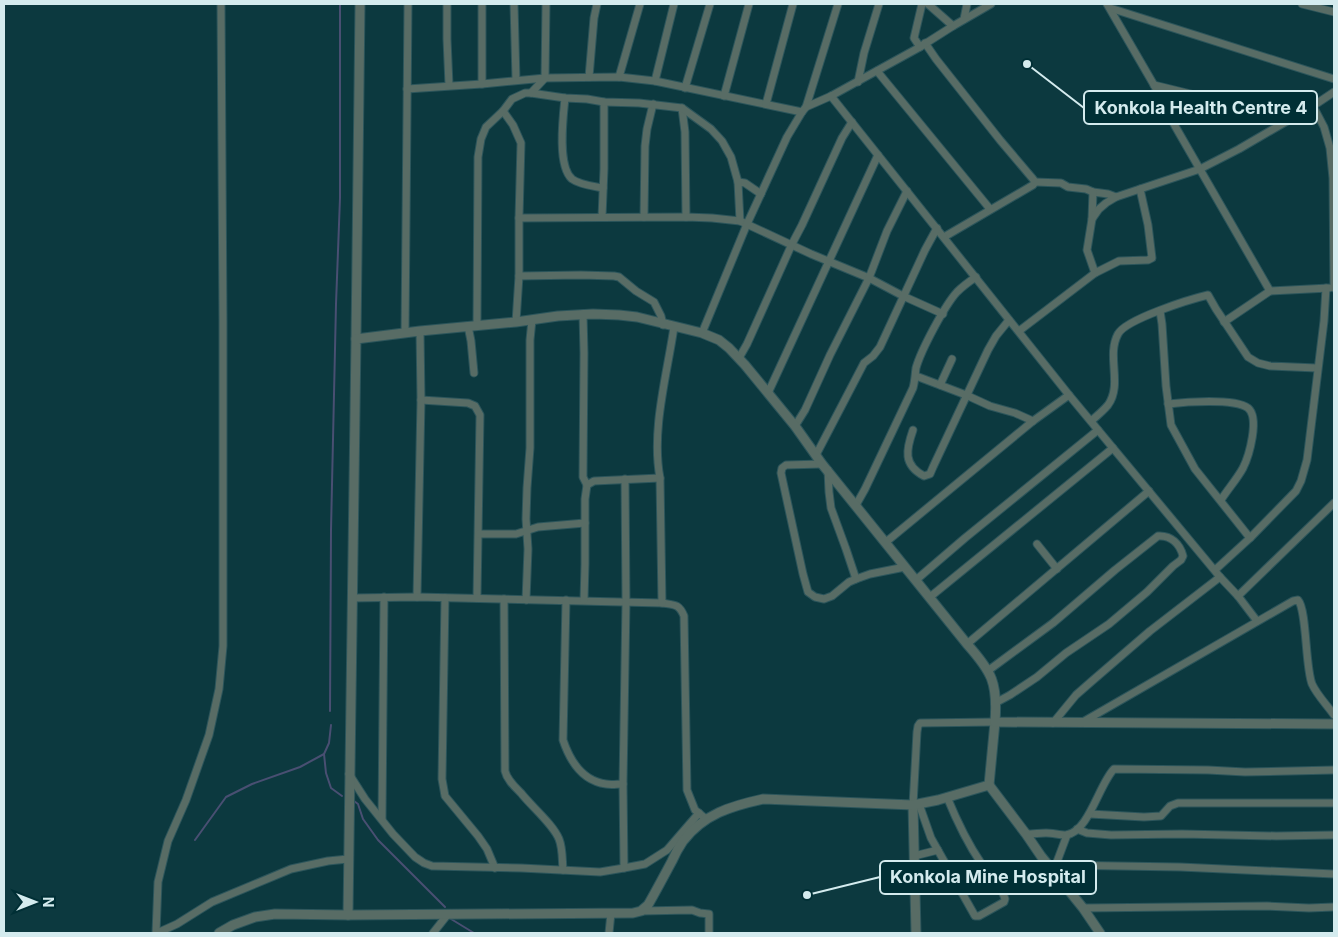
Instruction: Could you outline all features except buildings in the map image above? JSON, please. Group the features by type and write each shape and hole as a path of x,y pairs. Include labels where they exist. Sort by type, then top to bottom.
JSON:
{"street":[{"path":"221,4 223,646 219,689 209,735 186,800 168,842 158,882 156,933 177,924 212,902 292,869 328,861 348,859"},
{"path":"348,915 360,4"},
{"path":"405,333 408,4"},
{"path":"447,4 450,85"},
{"path":"482,4 482,84"},
{"path":"514,4 516,80"},
{"path":"530,93 545,78 546,4"},
{"path":"589,77 597,4"},
{"path":"619,77 640,4"},
{"path":"655,82 674,4"},
{"path":"685,88 710,4"},
{"path":"724,96 750,4"},
{"path":"766,104 793,4"},
{"path":"702,333 743,222 761,194 787,137 804,110 838,4"},
{"path":"858,82 864,53 879,4"},
{"path":"922,4 914,38 936,59 1035,182"},
{"path":"928,4 953,26"},
{"path":"964,19 967,4"},
{"path":"407,89 545,78 619,77 804,110 858,82 992,4"},
{"path":"1302,4 1334,12"},
{"path":"1109,6 1334,79"},
{"path":"1109,6 1175,126 1270,291"},
{"path":"877,71 990,210"},
{"path":"529,79 530,93"},
{"path":"1154,85 1200,96 1246,113 1286,121"},
{"path":"1092,219 1099,209 1116,197 1200,169 1239,149 1334,92"},
{"path":"474,373 471,341 478,157 481,139 486,127 503,111 512,99 530,93 604,102 653,104 682,108 711,129 731,156 738,182 743,222"},
{"path":"831,96 1069,395 1257,621"},
{"path":"565,98 562,143 566,173 579,183 603,188"},
{"path":"602,217 604,102"},
{"path":"644,217 645,146 653,104"},
{"path":"1215,570 1296,492 1306,460 1317,368 1331,288 1333,178 1330,148 1324,127 1313,106"},
{"path":"682,108 685,132 686,217"},
{"path":"503,111 513,124 521,143 519,276 516,322"},
{"path":"739,358 748,344 842,138 852,122"},
{"path":"768,393 878,156"},
{"path":"738,182 744,183 761,194"},
{"path":"944,237 1033,185 1035,182 1061,183 1116,197"},
{"path":"1019,331 1095,274 1119,261 1148,260 1152,258 1148,225 1140,189"},
{"path":"796,426 869,278 887,230 907,191"},
{"path":"1093,192 1092,219 1087,250 1095,274"},
{"path":"519,218 686,217 743,222 869,278 943,314"},
{"path":"816,455 864,363 880,347 937,228"},
{"path":"519,276 614,276 654,302 663,325"},
{"path":"856,505 913,388 916,369 924,350 956,293 976,277"},
{"path":"1224,322 1270,291 1331,288"},
{"path":"1091,421 1107,406 1113,392 1114,348 1118,333 1123,327 1160,311 1208,295 1248,357 1258,364 1317,368"},
{"path":"1160,311 1171,425 1195,469 1250,538"},
{"path":"356,339 583,314 620,315 637,318 702,333 720,340 739,358 796,426 825,467 989,670 997,702 989,785 1054,868 1100,933"},
{"path":"583,314 583,477 587,485 585,498 584,600"},
{"path":"526,600 528,549 526,488 530,448 530,340 532,320"},
{"path":"913,430 909,444 909,461 912,467 924,476 930,474 988,350 1009,320"},
{"path":"662,603 658,445 661,403 674,327"},
{"path":"417,597 421,400 420,331"},
{"path":"940,385 952,359"},
{"path":"916,376 1033,421"},
{"path":"886,542 1033,421 1069,395"},
{"path":"421,400 468,403 475,406 480,415 477,598"},
{"path":"1168,404 1207,401 1247,407 1252,413 1254,423 1248,458 1221,500"},
{"path":"916,580 1098,430"},
{"path":"930,597 1114,448"},
{"path":"825,467 786,465 782,468 781,473 808,592 815,597 824,599 832,596 849,582 856,579 870,574 905,567"},
{"path":"825,467 831,508 856,579"},
{"path":"587,485 594,480 660,478"},
{"path":"624,868 622,784 626,602 625,479"},
{"path":"967,644 1149,491"},
{"path":"1238,596 1334,503"},
{"path":"479,534 516,534 538,527 585,523"},
{"path":"989,670 1053,623 1158,536 1166,536 1178,544 1182,550 1183,556 1181,560 1109,624 1066,653 1037,677 997,702"},
{"path":"1037,544 1057,568"},
{"path":"1052,723 1076,695 1150,630 1220,577"},
{"path":"382,819 384,597"},
{"path":"352,598 417,597 584,600 676,605 681,609 684,616 687,790 695,810 706,819"},
{"path":"445,598 442,779 445,796 478,836 495,868"},
{"path":"504,599 506,776 551,826 559,838 563,870"},
{"path":"566,600 563,740 568,755 591,780 606,784 622,784"},
{"path":"1081,723 1257,621 1298,600 1301,603 1308,669 1312,683 1334,715"},
{"path":"916,933 914,856 916,732 920,724 995,722 1334,724"},
{"path":"1026,834 1067,835 1077,829 1090,814 1110,773 1114,770 1245,772 1334,770"},
{"path":"349,774 365,799 389,829 415,857 432,866 600,872 645,864 666,850 698,812"},
{"path":"641,911 648,905 682,842 694,829 706,819 740,804 763,799 916,804 989,785"},
{"path":"916,804 931,838 976,916 979,916 1004,902 1004,895 997,882 982,865 971,848 947,797"},
{"path":"1090,814 1161,816 1170,806 1178,804 1334,803"},
{"path":"1077,829 1087,833 1112,835 1334,835"},
{"path":"1054,868 1067,835"},
{"path":"914,856 938,850"},
{"path":"1054,868 1180,867 1334,874"},
{"path":"1083,908 1334,907"},
{"path":"219,933 255,917 275,914 633,914 641,911 692,910 709,914 709,933"},
{"path":"609,933 611,913"},
{"path":"433,933 448,914"}],"waterway":[{"path":"330,711 331,530 340,198 340,4"},
{"path":"195,840 226,797 252,784 300,767 324,754 329,743 331,725"},
{"path":"324,754 326,773 331,788 342,796"},
{"path":"354,801 358,804 363,819 378,840 445,907"},
{"path":"451,919 474,933"}],"place":[{"name":"Konkola Health Centre 4","path":"1027,64"},
{"name":"Konkola Mine Hospital","path":"807,895"}]}
